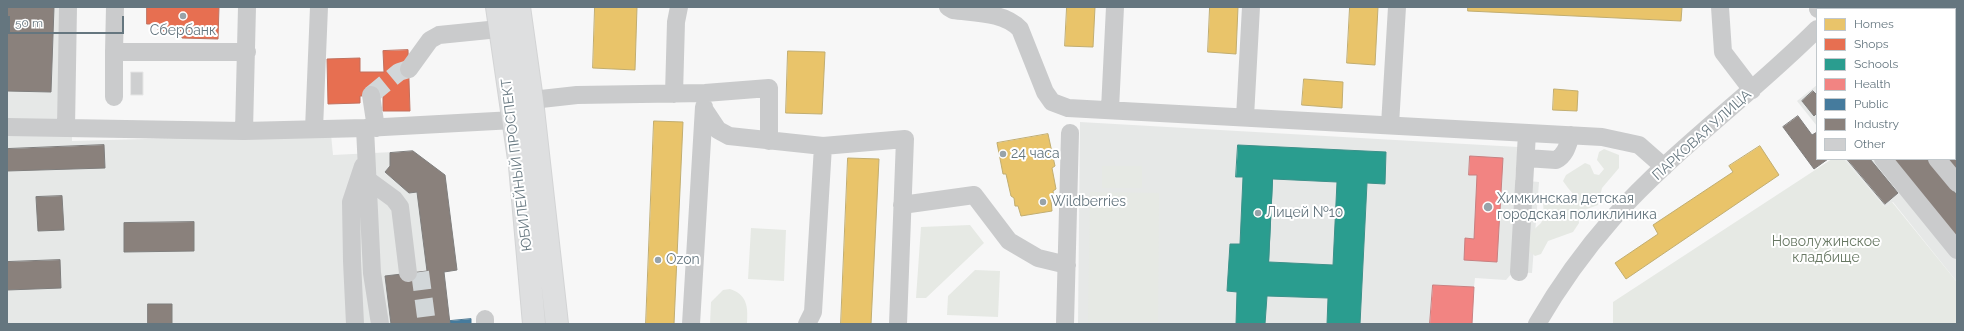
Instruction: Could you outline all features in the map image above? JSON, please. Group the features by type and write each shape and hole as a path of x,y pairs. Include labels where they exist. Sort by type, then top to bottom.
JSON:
{"main road":[{"name":"ЮБИЛЕЙНЫЙ ПРОСПЕКТ","path":"497,7 520,166 534,324"},
{"name":"ЮБИЛЕЙНЫЙ ПРОСПЕКТ","path":"519,7 532,100 557,324"}],"street":[{"path":"66,128 68,7"},
{"path":"114,97 115,7"},
{"path":"244,131 247,7"},
{"path":"674,94 676,22 679,7"},
{"path":"948,7 953,10 1004,17 1014,22 1020,29 1044,92 1052,102 1068,108 1110,109 1602,137 1639,145 1664,167"},
{"path":"1110,109 1115,7"},
{"path":"1245,117 1251,7"},
{"path":"1390,125 1397,7"},
{"path":"1720,7 1723,52 1752,90"},
{"path":"314,129 319,12"},
{"path":"409,69 430,40 439,35 499,29"},
{"name":"ПАРКОВАЯ УЛИЦА","path":"1537,324 1576,263 1613,218 1664,167 1752,90 1815,31"},
{"path":"114,52 247,52"},
{"path":"532,100 577,95 674,94 704,101 769,88 769,141"},
{"path":"355,324 351,202 366,154 370,128 371,95"},
{"path":"704,101 718,130 729,136 823,146 905,139 898,324"},
{"path":"691,324 704,101"},
{"path":"7,127 244,131 370,128 514,120"},
{"path":"1065,324 1070,133"},
{"path":"1519,272 1527,133"},
{"path":"1526,158 1556,160 1560,158 1565,153 1571,135"},
{"path":"808,324 813,312 823,146"},
{"path":"366,154 372,273 380,324"},
{"path":"1883,160 1957,250"},
{"path":"1938,160 1957,183"},
{"path":"368,180 394,199 400,207 414,272"},
{"path":"902,205 974,195 1009,241 1038,258 1067,265"}],"shaded area":[{"path":"7,7 73,7 72,141 331,134 333,155 413,151 445,175 457,270 444,272 450,324 7,324"},
{"path":"1957,7 1957,282 1893,202 1885,207 1845,160 1956,160 1956,8 1910,8"},
{"path":"1816,86 1816,125 1797,101"},
{"name":"Лицей №10","path":"1080,122 1518,147 1515,180 1539,182 1532,273 1513,272 1506,280 1475,278 1474,287 1433,285 1430,324 1078,324"}],"green space":[{"path":"1604,149 1619,155 1619,168 1602,188 1598,205 1587,209 1577,210 1579,223 1573,232 1548,241 1541,254 1535,256 1524,246 1528,235 1541,223 1544,217 1543,201 1551,194 1560,196 1566,202 1572,200 1574,195 1563,181 1566,175 1585,163 1590,165 1594,174 1599,175 1604,169 1597,160 1599,152"},
{"name":"Новолужинское кладбище","path":"1830,160 1845,160 1885,207 1892,202 1957,282 1957,324 1613,324 1613,302"},
{"path":"1102,166 1142,166 1142,188 1102,188"},
{"path":"1090,192 1159,193 1158,322 1088,322"},
{"path":"970,225 984,243 926,298 916,298 921,227"},
{"path":"751,228 786,230 784,281 748,279"},
{"path":"975,270 1000,271 998,317 947,315 948,296"},
{"path":"730,289 744,298 747,307 747,324 710,324 711,302 723,290"}],"building: Homes":[{"path":"595,7 637,7 635,70 593,68"},
{"path":"1067,7 1095,7 1093,47 1065,46"},
{"path":"1210,7 1238,7 1236,54 1208,52"},
{"path":"1350,7 1378,7 1375,65 1347,63"},
{"path":"1468,7 1682,7 1681,21 1468,11"},
{"path":"788,51 825,52 822,114 786,113"},
{"path":"1304,79 1343,82 1342,108 1302,105"},
{"path":"1554,89 1578,91 1577,111 1553,110"},
{"path":"654,121 683,122 674,324 646,324"},
{"path":"1048,134 1055,166 1052,168 1056,189 1053,191 1054,199 1051,200 1052,211 1021,216 1018,206 1015,206 1014,198 1011,196 1006,174 1003,174 997,143"},
{"path":"1760,146 1779,175 1626,279 1615,263 1658,234 1653,225 1733,172 1729,166"},
{"path":"848,158 879,159 871,324 841,324"}],"building: Shops":[{"name":"Сбербанк","path":"147,7 219,7 218,39 182,38 182,31 158,31 159,24 147,24"},
{"path":"408,50 410,111 383,111 383,95 360,96 360,103 328,104 327,59 360,58 360,72 384,72 383,51"}],"building: Schools":[{"path":"1238,145 1386,152 1385,184 1367,183 1360,324 1327,324 1328,298 1267,296 1265,324 1236,324 1237,292 1227,291 1230,244 1240,244 1243,177 1236,177","holes":["1273,179 1337,182 1333,265 1269,262"]}],"building: Health":[{"name":"Химкинская детская городская поликлиника","path":"1470,156 1503,158 1497,262 1464,260 1465,238 1474,239 1477,175 1469,175"},
{"path":"1433,285 1474,287 1472,324 1430,324"}],"building: Public":[{"path":"471,319 471,324 450,324 450,321"}],"building: Industry":[{"path":"7,7 54,7 51,92 7,91"},
{"path":"1924,7 1946,7 1945,8 1922,8"},
{"path":"1813,91 1816,94 1816,114 1814,116 1802,101"},
{"path":"1798,116 1812,135 1816,133 1816,160 1827,160 1814,169 1783,127"},
{"path":"1956,124 1957,126 1957,171 1948,160 1956,160"},
{"path":"104,145 105,168 7,171 7,149"},
{"path":"413,151 445,175 457,270 444,272 450,324 391,324 385,276 427,271 417,192 409,193 385,172 390,166 390,153"},
{"path":"1848,160 1871,160 1898,193 1885,204"},
{"path":"1892,160 1928,160 1957,195 1957,239"},
{"path":"62,196 64,230 38,231 36,197"},
{"path":"194,222 194,251 124,252 124,223"},
{"path":"60,260 61,288 7,290 7,262"},
{"path":"148,304 172,304 172,324 148,324"}],"building: Other":[{"path":"131,72 143,72 143,95 131,95"}],"tunnel":[{"path":"371,95 399,72 409,69"},
{"path":"420,272 427,324"}],"place":[{"name":"Сбербанк","path":"183,16"},
{"name":"24 часа","path":"1003,154"},
{"name":"Wildberries","path":"1043,202"},
{"name":"Химкинская детская городская поликлиника","path":"1488,207"},
{"name":"Лицей №10","path":"1258,213"},
{"name":"Ozon","path":"658,260"}]}
